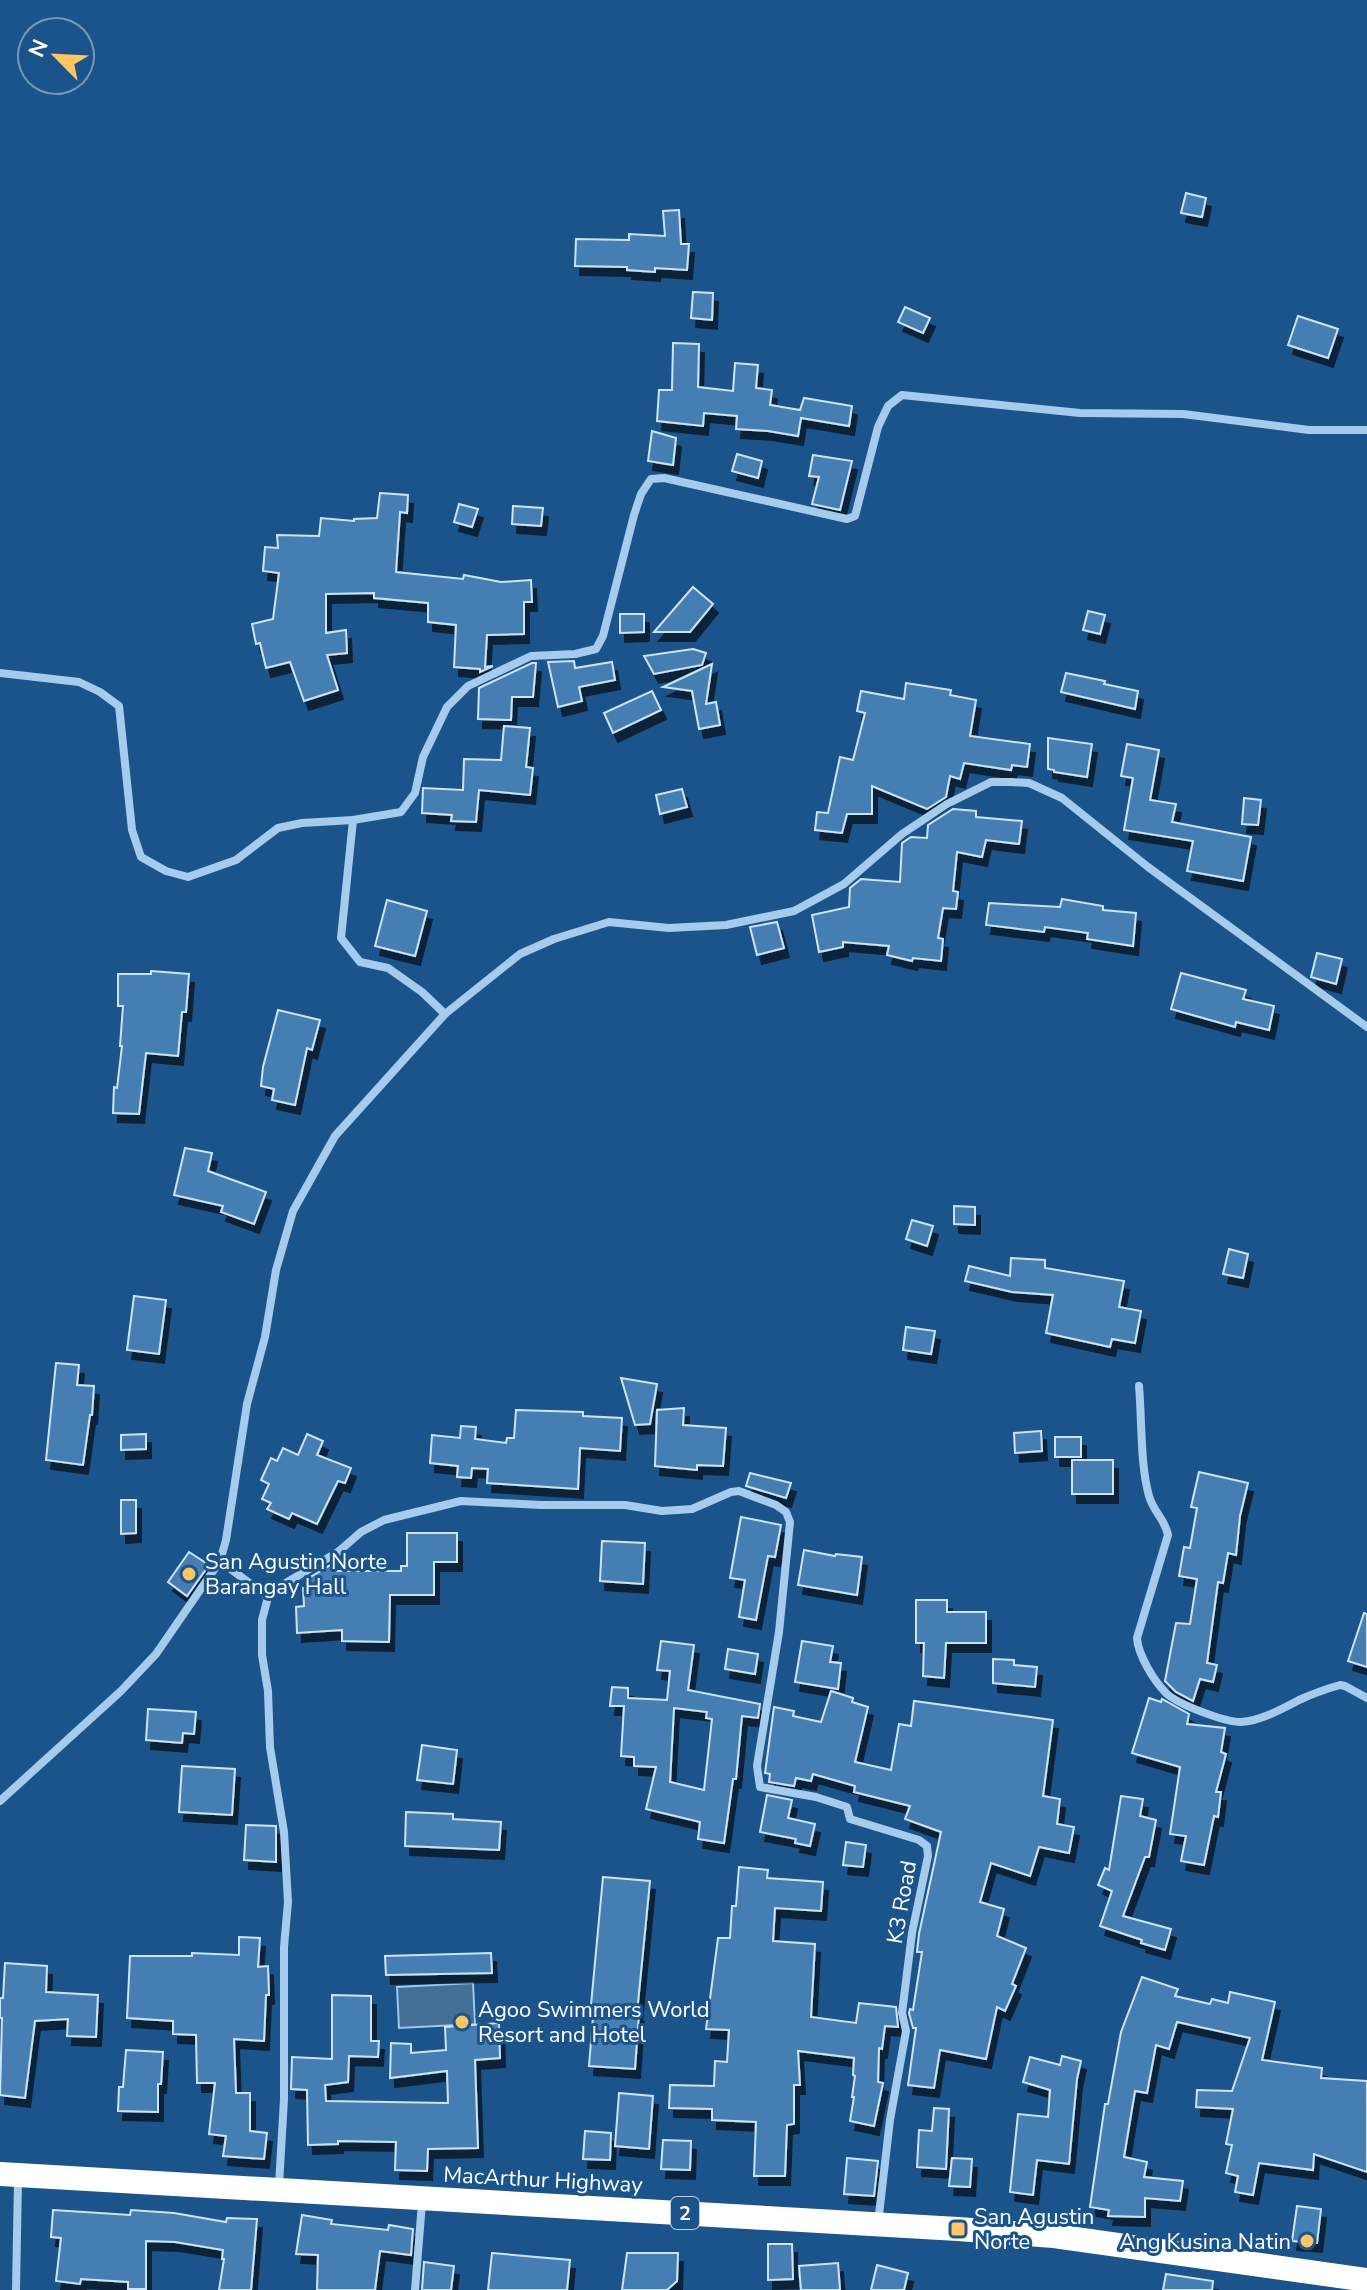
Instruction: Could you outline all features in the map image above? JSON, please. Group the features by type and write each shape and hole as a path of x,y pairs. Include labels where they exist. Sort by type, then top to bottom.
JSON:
{"highway":[{"name":"MacArthur Highway","path":"9,2174 1054,2236 1367,2280"}],"street":[{"path":"0,673 79,682 119,706 132,830 141,857 166,871 188,877 236,860 278,828 401,812 415,793 423,757 447,707 468,686 531,656 575,654 596,649 603,636 634,515 641,494 651,479 664,478 847,519 855,516 878,427 888,406 902,395 1080,413 1183,414 1309,430 1367,430"},
{"path":"0,1801 121,1691 156,1654 220,1561 247,1404 265,1337 276,1270 293,1211 335,1136 445,1014 520,954 554,939 609,922 669,928 726,925 794,911 844,884 902,834 947,804 991,782 1029,783 1062,798 1148,867 1367,1027"},
{"path":"353,820 341,938 360,962 388,968 422,992 445,1014"},
{"path":"1139,1386 1146,1484 1155,1513 1166,1524 1168,1535 1137,1638 1138,1648 1167,1694 1207,1714 1243,1722 1284,1709 1340,1685 1367,1698"},
{"name":"K3 Road","path":"268,1597 279,1587 338,1552 361,1532 384,1520 461,1501 625,1505 662,1511 692,1509 739,1491 786,1512 790,1522 779,1632 757,1766 758,1783 765,1790 816,1797 847,1807 850,1819 919,1840 927,1846 928,1856 912,1933 902,2013 906,2031 890,2120 878,2224"},
{"path":"220,1561 268,1597 262,1620 262,1655 268,1691 270,1747 284,1832 288,1902 284,1947 284,2099 278,2190"},
{"path":"9,2174 16,2290"},
{"path":"415,2290 422,2198"}],"water":[{"path":"473,1983 475,2024 399,2028 397,1987"}],"building":[{"path":"1186,193 1206,198 1202,217 1181,213"},
{"path":"679,210 681,244 689,244 687,270 655,268 655,272 627,270 627,267 575,266 576,239 629,240 629,234 665,236 663,211"},
{"path":"693,292 713,293 712,320 691,318"},
{"path":"905,307 930,318 923,333 898,322"},
{"path":"1298,316 1338,329 1328,358 1288,345"},
{"path":"673,343 699,344 698,387 733,391 735,363 758,365 756,388 772,390 770,405 800,410 804,398 852,406 849,426 801,418 798,436 736,429 737,416 704,413 703,426 657,421 659,390 672,390"},
{"path":"652,431 676,438 673,465 648,461"},
{"path":"737,454 762,461 758,478 732,471"},
{"path":"813,455 852,461 840,510 812,504 819,477 809,476"},
{"path":"380,493 408,495 407,513 400,512 396,572 463,579 464,575 501,582 531,580 532,602 524,602 524,634 487,635 485,667 493,666 480,672 480,669 454,667 456,625 428,622 428,603 374,598 374,593 326,594 326,633 346,630 347,653 327,655 338,690 304,701 290,662 266,668 260,643 256,644 252,624 273,619 279,573 263,571 265,547 278,548 277,535 319,536 321,518 354,521 377,518"},
{"path":"459,504 478,509 472,527 454,522"},
{"path":"513,506 543,508 541,526 512,524"},
{"path":"693,587 713,604 690,632 654,632"},
{"path":"1088,611 1105,615 1100,634 1083,630"},
{"path":"620,614 644,614 644,632 620,633"},
{"path":"693,649 706,653 702,665 654,674 644,656"},
{"path":"574,661 575,668 612,662 615,680 579,687 582,701 558,707 548,662"},
{"path":"536,663 533,697 512,697 511,720 478,719 479,688"},
{"path":"712,664 706,704 716,702 720,725 699,729 692,691 663,687"},
{"path":"1066,673 1138,691 1135,709 1061,692"},
{"path":"906,683 951,690 950,695 976,700 970,736 1030,744 1027,767 1012,765 1011,770 964,763 960,779 950,776 946,797 927,809 872,786 872,814 847,814 842,833 815,830 817,812 828,813 840,757 853,760 865,713 857,711 861,691 904,699"},
{"path":"652,691 661,710 613,733 604,713"},
{"path":"504,726 530,728 526,767 533,768 530,795 479,790 476,822 451,821 452,815 422,813 423,788 463,790 464,759 501,760"},
{"path":"1048,738 1092,744 1087,777 1048,769"},
{"path":"1127,744 1159,750 1150,800 1176,804 1172,822 1251,837 1243,881 1187,871 1193,841 1124,830 1133,778 1121,776"},
{"path":"682,789 687,807 660,814 656,795"},
{"path":"1244,798 1261,800 1258,825 1242,824"},
{"path":"953,809 976,811 976,817 1022,821 1019,844 986,840 982,857 957,852 953,891 958,892 956,909 943,908 938,938 943,939 941,961 913,958 912,961 887,955 889,946 843,942 843,947 819,952 812,915 849,907 850,888 861,879 900,882 902,843 911,837 927,838 928,825"},
{"path":"1062,899 1103,906 1103,910 1136,913 1133,946 1087,939 1088,933 1045,927 1044,932 986,925 989,903 1060,907"},
{"path":"387,900 427,911 415,956 375,946"},
{"path":"777,922 784,948 757,955 750,927"},
{"path":"1317,953 1342,959 1336,984 1311,977"},
{"path":"151,971 189,974 178,1056 146,1053 139,1114 113,1113 114,1087 117,1088 122,1046 123,1006 118,1006 118,974 151,974"},
{"path":"1181,973 1246,990 1243,999 1274,1006 1269,1030 1236,1022 1235,1027 1171,1009"},
{"path":"278,1010 320,1020 312,1050 307,1048 295,1105 272,1100 274,1089 261,1086"},
{"path":"185,1148 212,1153 208,1171 266,1192 254,1224 221,1212 223,1206 174,1195"},
{"path":"954,1206 975,1207 975,1225 954,1224"},
{"path":"912,1220 933,1226 927,1246 906,1239"},
{"path":"1229,1249 1248,1254 1243,1278 1223,1274"},
{"path":"1011,1258 1045,1260 1045,1268 1124,1281 1119,1307 1141,1311 1135,1343 1112,1339 1110,1347 1046,1333 1053,1295 1012,1292 965,1281 969,1266 1010,1276"},
{"path":"134,1296 166,1300 159,1354 127,1350"},
{"path":"906,1327 935,1331 931,1354 903,1350"},
{"path":"56,1363 79,1365 77,1385 94,1386 83,1465 46,1460"},
{"path":"621,1378 657,1384 650,1424 635,1425"},
{"path":"684,1408 683,1425 726,1428 723,1466 697,1465 697,1470 655,1466 657,1410"},
{"path":"516,1410 583,1412 583,1416 622,1418 620,1451 580,1448 578,1489 487,1483 488,1469 472,1468 471,1478 457,1477 458,1466 430,1463 432,1435 460,1438 461,1426 476,1427 475,1439 506,1443 507,1438 514,1438"},
{"path":"1041,1431 1042,1451 1015,1453 1014,1433"},
{"path":"146,1434 146,1449 121,1450 121,1435"},
{"path":"307,1434 323,1441 317,1455 351,1468 345,1483 338,1481 317,1524 292,1513 289,1519 267,1509 271,1503 262,1499 269,1484 261,1480 271,1458 277,1461 283,1448 298,1455"},
{"path":"1055,1437 1081,1437 1081,1457 1055,1457"},
{"path":"1072,1460 1113,1460 1113,1494 1072,1494"},
{"path":"1199,1472 1248,1483 1240,1516 1236,1555 1228,1553 1223,1583 1218,1582 1207,1663 1217,1665 1213,1682 1200,1679 1193,1701 1176,1692 1165,1681 1176,1623 1190,1624 1197,1579 1179,1576 1184,1547 1190,1548 1197,1508 1191,1507"},
{"path":"750,1473 791,1483 786,1498 746,1486"},
{"path":"121,1500 136,1500 136,1533 121,1534"},
{"path":"741,1517 781,1525 775,1557 768,1556 756,1620 739,1617 745,1580 730,1578"},
{"path":"407,1533 457,1533 457,1562 434,1562 434,1595 390,1595 389,1642 342,1641 342,1630 297,1633 296,1607 304,1606 303,1588 307,1588 307,1579 334,1563 335,1571 401,1571 401,1566 407,1566"},
{"path":"602,1541 645,1543 643,1584 600,1581"},
{"path":"804,1550 862,1557 857,1595 798,1585"},
{"name":"San Agustin Norte Barangay Hall","path":"189,1552 209,1565 187,1596 168,1582"},
{"path":"916,1600 947,1600 947,1612 986,1612 986,1643 946,1643 944,1678 923,1676 924,1643 916,1643"},
{"path":"1364,1613 1367,1614 1367,1667 1348,1661"},
{"path":"661,1641 694,1645 688,1690 760,1704 758,1718 742,1716 736,1779 733,1779 724,1843 698,1839 700,1822 646,1809 656,1767 634,1766 634,1757 621,1756 624,1706 610,1706 612,1687 628,1688 628,1698 667,1700 670,1671 657,1670","holes":["674,1708 707,1712 706,1718 712,1719 704,1790 670,1782"]},
{"path":"802,1641 833,1646 830,1662 841,1663 838,1689 795,1682"},
{"path":"728,1649 758,1654 755,1674 725,1669"},
{"path":"993,1659 1014,1660 1014,1665 1037,1667 1035,1687 993,1683"},
{"path":"831,1691 868,1707 855,1762 891,1770 899,1724 911,1726 914,1701 1053,1720 1043,1796 1060,1799 1057,1824 1074,1827 1069,1853 1039,1847 1030,1876 991,1863 980,1902 1004,1909 997,1936 1026,1948 1012,1984 1016,1986 1005,2011 997,2007 986,2059 940,2050 934,2088 908,2085 916,2028 913,2028 909,2013 910,2009 913,2010 922,1952 917,1952 919,1934 941,1832 905,1819 910,1806 854,1792 855,1786 813,1774 811,1781 796,1778 794,1786 769,1782 770,1774 765,1773 774,1707 794,1711 793,1716 821,1722"},
{"path":"1149,1698 1161,1702 1162,1699 1189,1714 1187,1724 1225,1728 1221,1752 1226,1754 1216,1792 1221,1792 1218,1817 1214,1816 1204,1865 1181,1861 1186,1836 1170,1834 1180,1767 1132,1753"},
{"path":"148,1709 196,1712 194,1734 183,1733 182,1743 146,1740"},
{"path":"422,1745 457,1750 453,1784 417,1780"},
{"path":"182,1766 235,1769 232,1815 179,1812"},
{"path":"767,1795 792,1800 788,1818 815,1824 810,1846 795,1843 796,1839 760,1832"},
{"path":"1121,1796 1143,1799 1140,1816 1156,1820 1149,1857 1145,1857 1123,1916 1171,1929 1165,1950 1100,1926 1112,1891 1098,1885 1105,1868 1109,1870"},
{"path":"406,1812 453,1814 453,1819 501,1822 499,1850 405,1846"},
{"path":"246,1825 276,1826 276,1862 244,1860"},
{"path":"846,1842 866,1845 863,1867 843,1865"},
{"path":"739,1867 768,1870 767,1878 823,1882 821,1911 775,1908 773,1941 815,1944 811,2017 856,2023 859,2003 896,2007 898,2027 885,2026 882,2049 879,2048 878,2082 883,2083 874,2126 850,2121 854,2097 854,2058 798,2051 800,2085 794,2085 794,2124 787,2125 785,2176 754,2176 756,2122 712,2120 712,2109 669,2108 670,2085 714,2086 715,2061 727,2062 729,2030 706,2029 718,1938 730,1938"},
{"path":"603,1877 650,1881 637,2013 635,2069 589,2066 594,2005 591,2005"},
{"path":"239,1937 260,1938 258,1967 268,1966 269,1995 266,1995 264,2041 234,2039 236,2093 250,2093 250,2131 267,2133 264,2159 223,2156 226,2136 209,2134 215,2083 197,2083 196,2035 173,2034 173,2021 127,2018 130,1956 192,1956 192,1953 239,1955"},
{"path":"491,1953 492,1973 386,1975 385,1956"},
{"path":"5,1963 47,1966 46,1992 98,1995 96,2037 67,2036 68,2019 35,2021 25,2098 0,2095 0,1998 3,1998"},
{"path":"1142,1977 1178,1989 1175,1996 1210,2004 1212,1999 1228,2003 1230,1992 1275,2002 1262,2060 1322,2068 1321,2078 1367,2081 1367,2172 1314,2154 1313,2170 1259,2163 1253,2195 1235,2192 1238,2176 1226,2173 1232,2145 1226,2144 1233,2109 1196,2107 1197,2090 1232,2091 1250,2038 1177,2022 1169,2049 1156,2045 1147,2093 1135,2091 1124,2157 1147,2162 1144,2177 1183,2181 1180,2201 1145,2198 1145,2217 1108,2216 1109,2210 1090,2207 1105,2104 1108,2104 1121,2032"},
{"path":"332,1995 371,1996 371,2041 379,2041 378,2057 349,2056 348,2082 325,2085 326,2101 448,2103 447,2071 390,2078 391,2043 411,2044 411,2053 446,2050 445,2027 499,2023 500,2058 475,2060 478,2148 428,2149 427,2171 395,2170 396,2142 338,2141 338,2144 308,2145 307,2090 291,2089 292,2057 332,2059"},
{"path":"126,2050 163,2052 158,2112 118,2111"},
{"path":"1062,2056 1081,2061 1069,2164 1037,2160 1033,2195 1010,2192 1018,2114 1048,2117 1050,2090 1023,2082 1030,2057 1060,2065"},
{"path":"619,2093 653,2096 649,2149 615,2146"},
{"path":"934,2108 949,2109 946,2169 917,2167 919,2130 932,2131"},
{"path":"585,2131 611,2133 610,2160 583,2159"},
{"path":"663,2140 691,2141 690,2170 661,2169"},
{"path":"847,2158 878,2161 874,2196 844,2194"},
{"path":"952,2158 972,2159 970,2187 949,2186"},
{"path":"1297,2206 1321,2209 1317,2243 1292,2241"},
{"path":"53,2210 130,2215 131,2210 174,2213 226,2222 227,2218 257,2219 251,2290 219,2290 223,2250 175,2242 146,2241 146,2289 128,2289 128,2282 81,2279 80,2284 56,2281 61,2238 51,2237"},
{"path":"302,2215 332,2220 331,2224 388,2230 389,2225 413,2229 411,2255 380,2251 375,2290 317,2290 318,2255 296,2254"},
{"path":"768,2244 792,2244 793,2279 768,2280"},
{"path":"492,2253 570,2260 567,2290 488,2290"},
{"path":"627,2253 678,2253 677,2281 667,2290 622,2290"},
{"path":"424,2262 454,2266 451,2290 422,2290"},
{"path":"838,2263 840,2290 801,2290 799,2266"},
{"path":"877,2265 908,2273 904,2290 871,2290"},
{"path":"1166,2274 1213,2281 1212,2290 1163,2290"}],"place":[{"name":"San Agustin Norte Barangay Hall","path":"189,1574"},
{"name":"Agoo Swimmers World Resort and Hotel","path":"462,2022"},
{"name":"San Agustin Norte","path":"958,2229"},
{"name":"Ang Kusina Natin","path":"1307,2241"}]}
